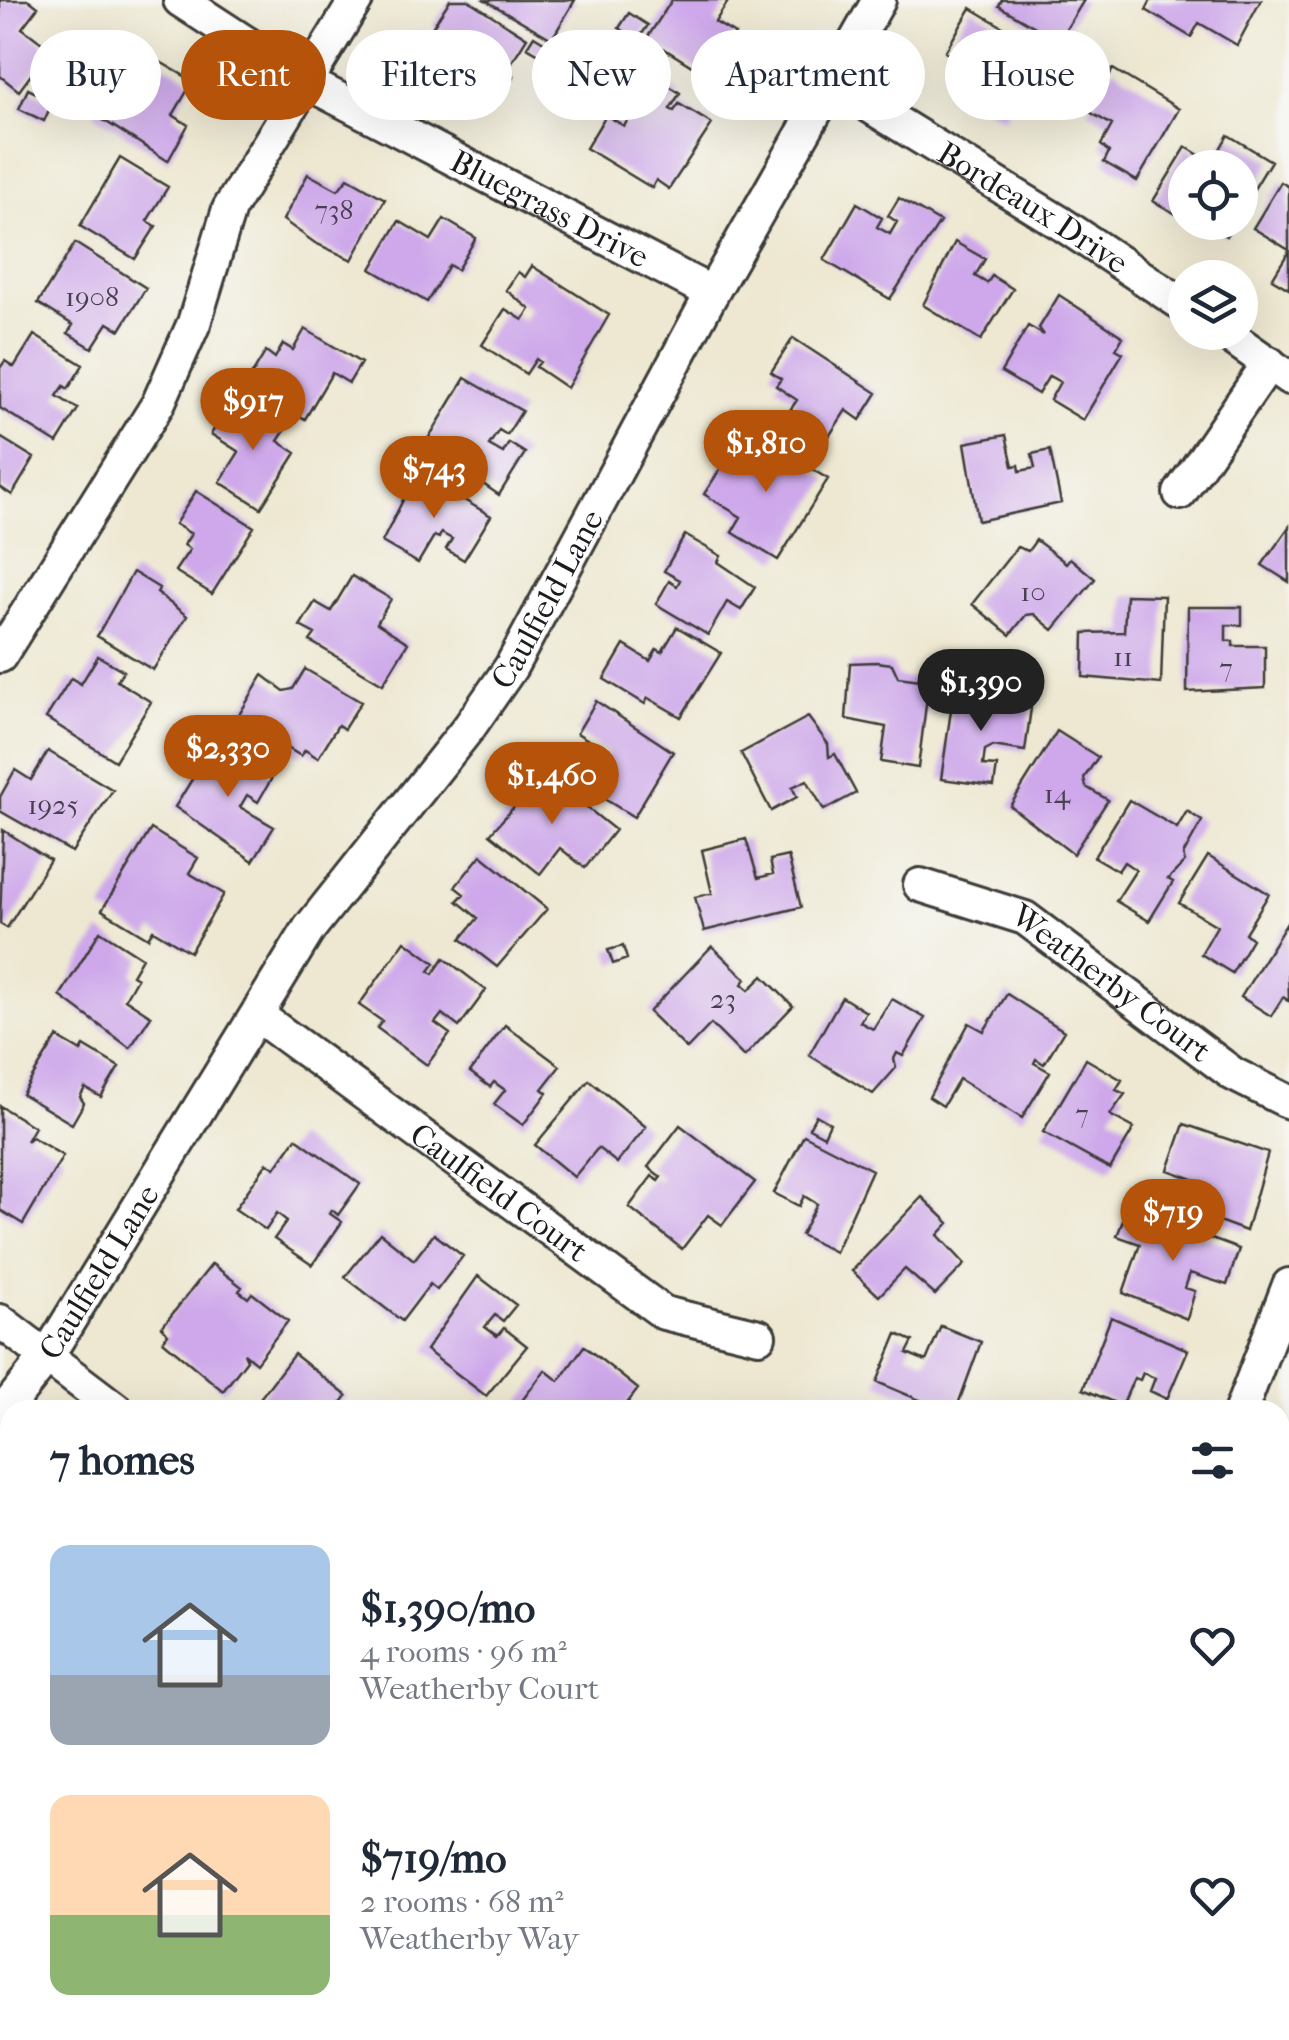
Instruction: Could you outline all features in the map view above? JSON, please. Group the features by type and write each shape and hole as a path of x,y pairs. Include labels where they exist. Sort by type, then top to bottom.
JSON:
{"street":[{"name":"Bluegrass Drive","path":"180,0 226,30"},
{"path":"326,49 356,0"},
{"name":"Caulfield Lane","path":"860,30 879,0"},
{"name":"Bluegrass Drive","path":"326,92 712,292"},
{"path":"0,656 158,404 194,323 229,209 283,120"},
{"name":"Caulfield Lane","path":"13,1400 46,1358 308,929 511,667 807,120"},
{"name":"Bordeaux Drive","path":"893,120 1168,295"},
{"path":"1180,493 1279,370 1250,350"},
{"name":"Weatherby Court","path":"920,885 1025,918 1233,1074 1289,1102"},
{"name":"Caulfield Court","path":"257,1015 664,1313 759,1336"},
{"path":"1245,1400 1289,1284"},
{"path":"0,1320 103,1400"}],"building":[{"path":"0,0 29,0 38,7 22,28 30,34 30,76 19,91 0,76"},
{"path":"450,0 468,0 527,38 512,62 512,30 439,30 433,26"},
{"path":"485,0 575,0 557,30 537,30"},
{"path":"672,0 729,0 715,22 728,30 691,30 691,66 671,53 671,30 652,30"},
{"path":"1002,0 1084,0 1066,30 1040,30 999,6"},
{"path":"1151,0 1261,0 1237,45 1199,23 1191,37 1146,10"},
{"path":"971,8 1008,30 958,30"},
{"path":"629,13 648,25 645,30 619,28"},
{"path":"161,62 181,74 181,101 173,115 188,125 168,161 103,120 161,120"},
{"path":"1113,69 1179,109 1137,181 1104,162 1109,152 1101,145 1112,125 1103,120 1110,120"},
{"path":"671,87 680,93 671,107"},
{"path":"28,89 30,90 30,114 19,109"},
{"path":"679,104 691,111 691,120 712,124 669,189 656,180 652,188 586,148 603,120 614,120 624,126 628,120 671,120 671,110"},
{"path":"1228,135 1253,150 1219,150"},
{"path":"1258,153 1271,161 1258,182"},
{"path":"120,158 168,187 147,221 156,226 135,259 80,226"},
{"path":"308,174 338,190 348,178 385,199 352,260 315,243 283,220"},
{"path":"1168,176 1168,209 1153,201"},
{"path":"1281,182 1289,187 1289,250 1258,231 1258,220"},
{"path":"899,198 940,222 890,299 824,260 857,203 882,218 877,227 890,234 897,222 888,216"},
{"path":"444,219 476,238 457,270 449,265 427,302 371,269 399,221 431,240"},
{"path":"955,242 985,259 975,276 987,283 992,276 1013,289 981,340 923,305"},
{"path":"75,243 146,288 120,330 108,323 92,348 68,333 73,325 38,303"},
{"path":"1289,251 1289,289 1272,279"},
{"path":"532,266 609,315 567,388 536,367 540,362 536,359 526,374 482,345 505,309 523,320 530,309 506,290 518,272 525,277"},
{"path":"1059,295 1123,337 1116,349 1123,353 1083,420 1050,400 1060,382 1049,376 1038,394 1001,372 1028,326 1044,335 1039,328"},
{"path":"305,329 361,363 349,383 332,373 305,419 246,384 266,351 275,358 283,344 293,350"},
{"path":"34,335 83,365 68,389 64,386 57,396 78,409 57,443 0,408 0,368 5,361 14,367"},
{"path":"793,338 877,393 860,420 846,410 822,447 782,422 797,400 776,386 781,379 771,372"},
{"path":"465,378 522,411 507,435 499,430 489,445 503,453 509,443 525,453 499,495 425,444"},
{"path":"232,400 284,432 278,441 296,453 261,508 220,482 239,452 211,434"},
{"path":"1006,435 1013,466 1019,465 1020,471 1035,468 1032,454 1050,450 1061,503 978,521 965,443"},
{"path":"0,437 34,458 12,495 0,487"},
{"path":"741,437 774,458 769,465 773,468 783,452 828,479 778,560 732,532 741,517 704,494"},
{"path":"417,472 491,516 464,560 446,549 452,539 441,533 439,538 434,536 418,563 382,542"},
{"path":"196,491 254,527 212,594 175,571 190,549 184,545 191,534 175,524"},
{"path":"1289,527 1289,582 1262,565"},
{"path":"685,535 721,556 718,562 755,587 741,610 727,602 708,635 656,604 669,581 677,586 680,580 664,571"},
{"path":"1036,540 1066,563 1070,558 1095,579 1053,630 1034,614 1026,615 1010,635 972,604 1017,547 1028,551"},
{"path":"133,572 159,588 157,593 187,616 153,670 97,636"},
{"path":"352,576 391,599 377,623 408,643 383,684 310,641 315,634 300,626 315,602 331,611"},
{"path":"1126,595 1164,596 1161,684 1083,677 1084,633 1124,632"},
{"path":"1188,607 1242,607 1242,625 1226,625 1226,641 1233,641 1233,646 1265,646 1265,688 1187,692"},
{"path":"677,627 721,653 681,717 648,698 645,704 604,679 624,645 650,661 657,649 662,652"},
{"path":"98,656 124,671 117,681 151,702 115,761 46,718 71,678 81,684"},
{"path":"850,663 892,664 898,677 929,681 918,768 881,762 886,727 846,719"},
{"path":"305,669 361,702 344,729 338,725 318,758 305,750 301,756 237,718 263,675 284,691 293,689"},
{"path":"955,683 993,688 991,702 1031,708 1025,751 993,746 985,750 983,765 997,766 994,786 941,779"},
{"path":"596,701 673,752 634,817 577,782 590,759 601,766 609,753 577,733"},
{"path":"808,717 828,744 829,757 835,754 856,793 824,810 807,780 792,787 797,797 771,811 741,753"},
{"path":"1057,731 1098,757 1084,778 1086,787 1108,800 1073,854 1010,806"},
{"path":"215,742 273,776 258,802 247,795 240,807 274,827 253,861 175,807"},
{"path":"48,751 113,790 72,852 0,811 0,797 15,770 31,780"},
{"path":"544,773 615,830 585,868 560,848 540,874 490,834"},
{"path":"1129,800 1177,828 1187,811 1202,821 1183,855 1185,862 1168,879 1173,882 1149,921 1116,901 1136,870 1124,862 1118,871 1094,857"},
{"path":"151,829 198,858 189,873 224,894 190,952 153,930 148,938 102,910"},
{"path":"3,830 50,860 7,928 0,924"},
{"path":"746,839 758,878 773,874 770,860 788,856 801,907 704,931 695,897 712,893 702,850"},
{"path":"481,855 547,909 497,967 461,939 478,918 457,901 464,894 455,887"},
{"path":"1208,856 1269,894 1245,933 1252,939 1232,973 1201,954 1217,926 1179,903"},
{"path":"1287,923 1289,1001 1283,997 1271,1016 1241,997"},
{"path":"100,931 142,958 132,975 137,978 125,999 151,1016 130,1048 60,996"},
{"path":"405,941 435,963 429,971 433,974 444,958 486,990 459,1027 442,1014 435,1023 450,1034 427,1065 377,1028 382,1021 359,1005"},
{"path":"623,946 627,959 613,964 608,950"},
{"path":"712,946 746,979 742,984 749,990 763,976 793,1006 744,1057 711,1024 687,1049 649,1012"},
{"path":"1007,994 1064,1031 1044,1064 1036,1059 1034,1063 1050,1072 1022,1118 959,1079 943,1106 929,1097 969,1023 984,1031"},
{"path":"842,997 866,1012 860,1022 873,1029 892,999 925,1018 903,1056 897,1053 896,1068 873,1094 809,1055"},
{"path":"505,1025 560,1066 542,1089 547,1093 523,1125 494,1104 505,1090 494,1082 490,1087 470,1072"},
{"path":"57,1037 81,1051 84,1046 119,1067 101,1097 85,1088 80,1097 84,1103 72,1124 22,1094"},
{"path":"1086,1059 1122,1080 1116,1090 1125,1094 1110,1115 1134,1128 1110,1169 1043,1132"},
{"path":"589,1080 646,1127 617,1163 598,1148 574,1177 535,1145"},
{"path":"0,1106 34,1127 26,1141 32,1137 63,1156 23,1224 0,1210"},
{"path":"816,1115 830,1123 824,1136 809,1128"},
{"path":"1184,1124 1268,1153 1246,1231 1186,1209 1196,1180 1168,1170"},
{"path":"680,1125 755,1182 722,1225 708,1215 682,1249 629,1207 652,1176 658,1181 661,1177 648,1167"},
{"path":"804,1135 872,1170 835,1252 801,1235 817,1204 804,1196 799,1206 774,1193"},
{"path":"296,1138 360,1184 338,1215 332,1210 329,1213 342,1222 312,1265 274,1239 287,1221 277,1213 266,1230 235,1209 267,1163 275,1168"},
{"path":"922,1197 949,1223 938,1235 965,1264 935,1295 905,1269 879,1296 852,1271"},
{"path":"1125,1215 1164,1228 1175,1225 1195,1238 1198,1234 1239,1249 1227,1285 1190,1273 1185,1288 1195,1291 1187,1319 1123,1293 1140,1244 1117,1236"},
{"path":"380,1233 414,1260 434,1234 463,1256 437,1290 430,1284 402,1321 345,1277"},
{"path":"212,1264 242,1287 239,1291 248,1298 252,1293 288,1321 256,1363 244,1353 247,1360 223,1391 163,1341 168,1334 162,1327"},
{"path":"478,1276 516,1305 503,1321 495,1315 485,1327 497,1336 504,1328 527,1346 486,1396 426,1350"},
{"path":"1111,1317 1188,1350 1167,1399 1150,1391 1155,1378 1143,1373 1140,1380 1134,1378 1125,1400 1108,1400 1083,1389"},
{"path":"941,1326 981,1342 960,1400 919,1400 877,1382 897,1334 913,1341 907,1353 926,1361"},
{"path":"584,1346 638,1389 630,1400 522,1400 545,1370 559,1381"},
{"path":"294,1354 347,1396 344,1400 259,1400"}]}
